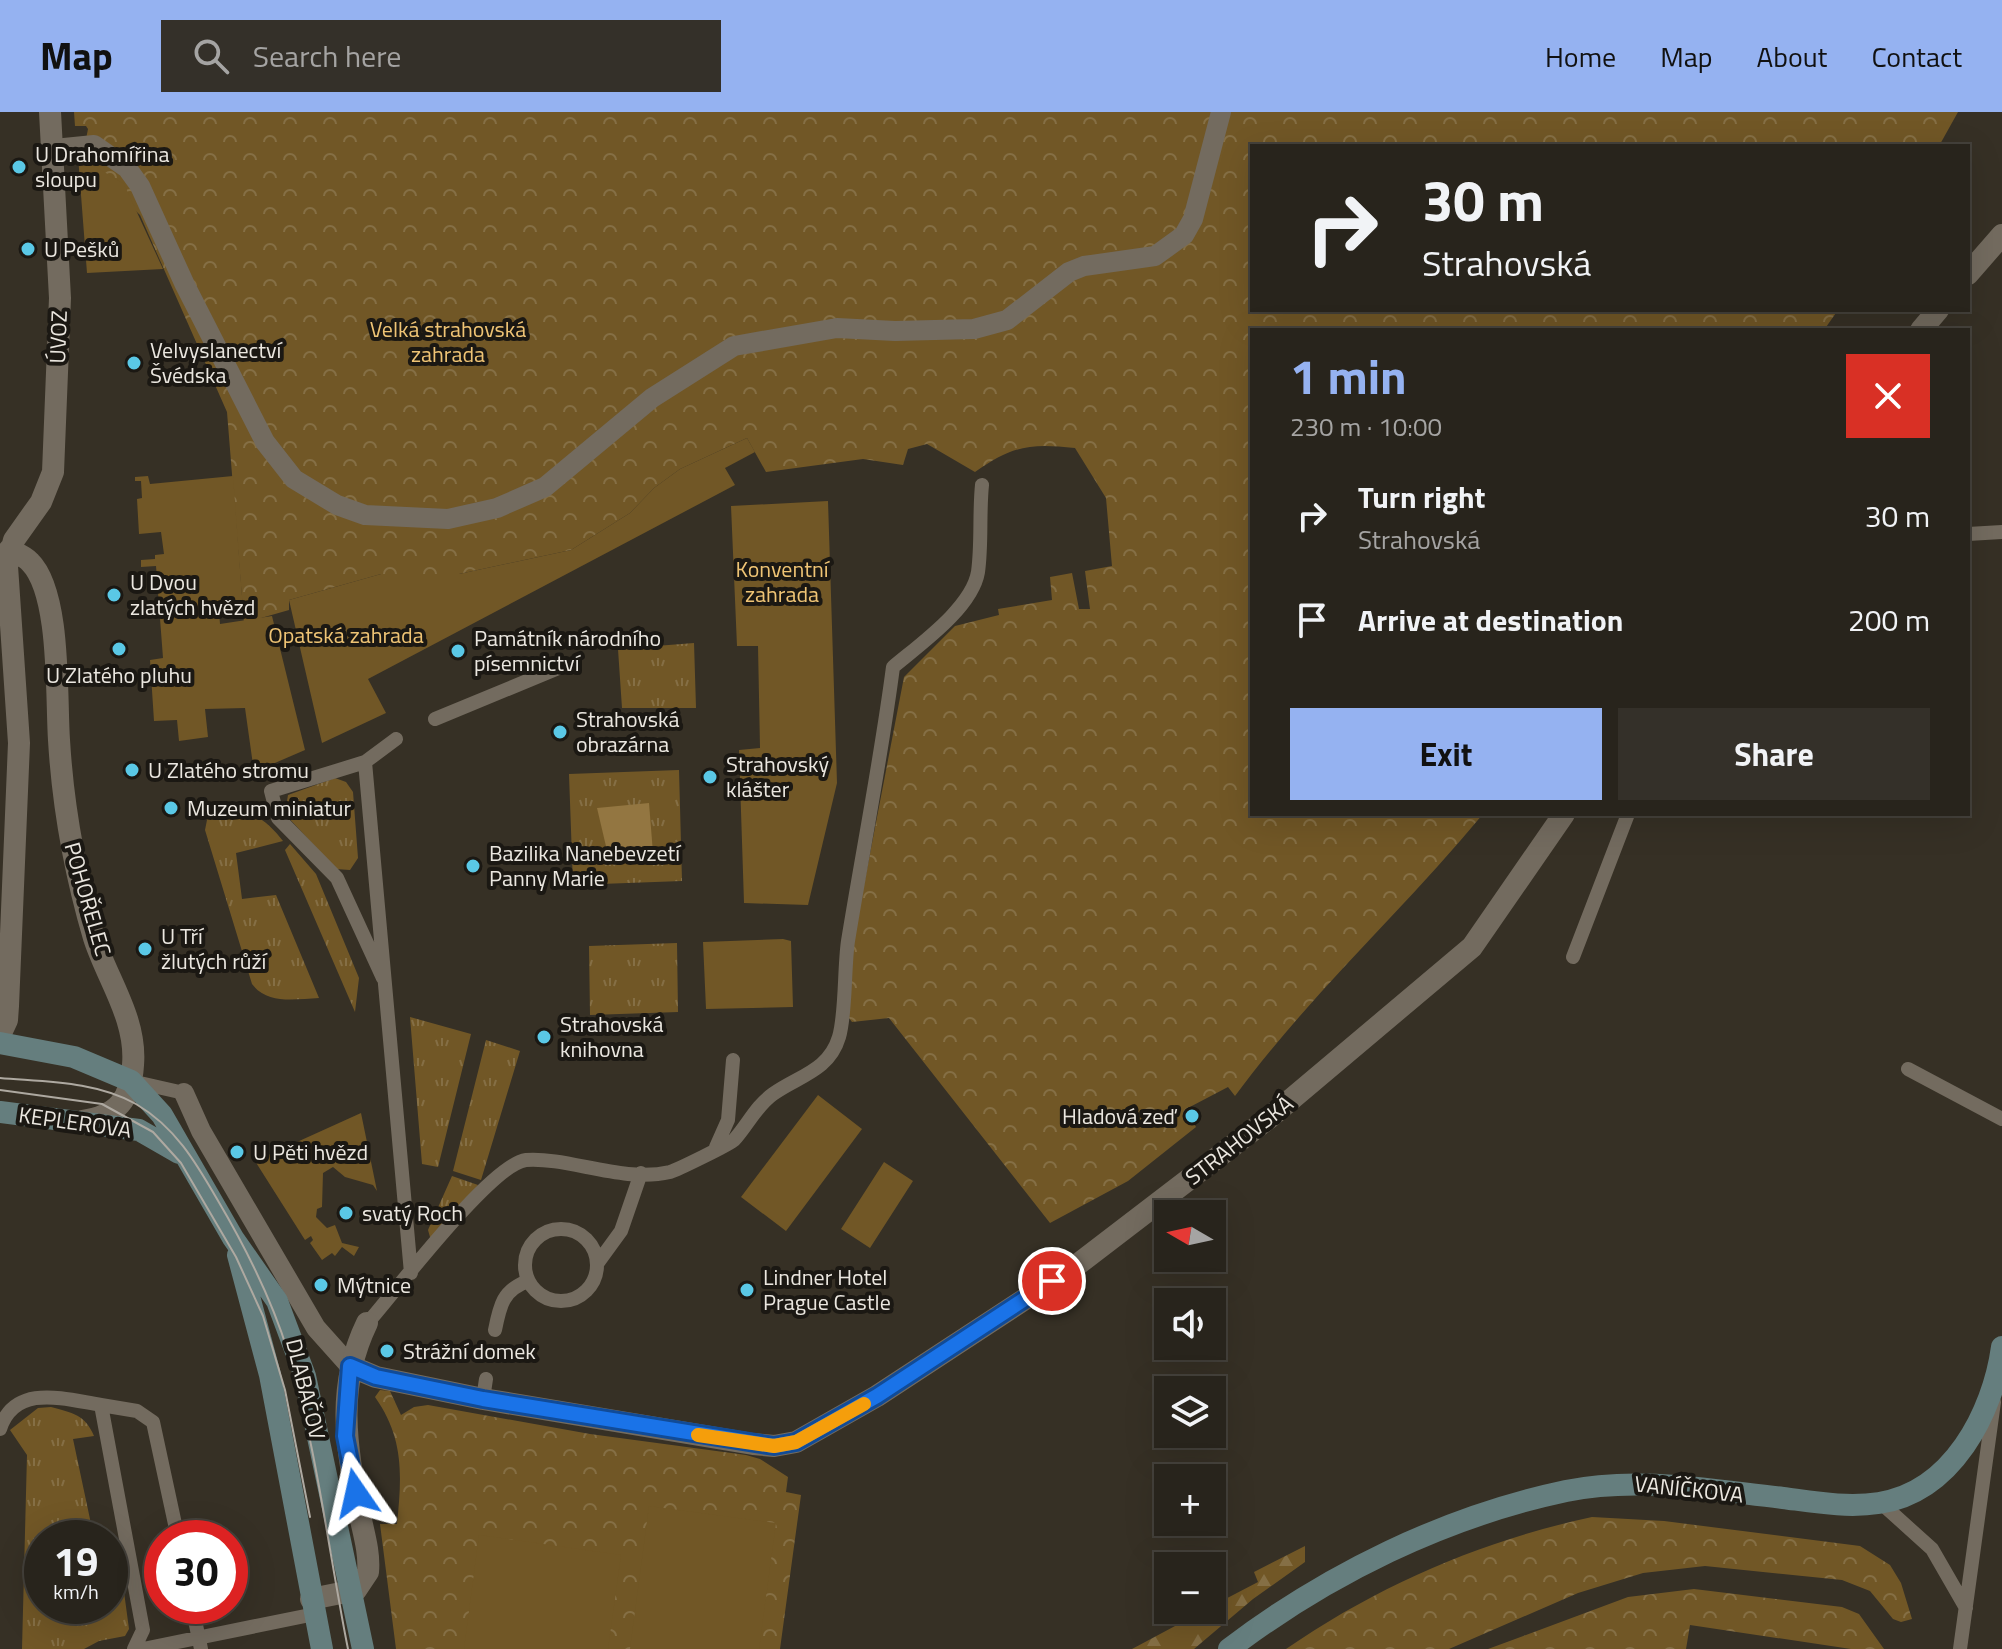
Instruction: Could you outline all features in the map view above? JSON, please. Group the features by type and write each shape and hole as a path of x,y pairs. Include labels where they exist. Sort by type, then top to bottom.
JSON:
{"main road":[{"path":"0,1043 74,1057 131,1081"},
{"name":"DLABAČOV","path":"131,1081 162,1115 233,1238 277,1301 293,1335 305,1376 363,1649"},
{"name":"KEPLEROVA","path":"0,1112 139,1130 173,1148 189,1162"},
{"name":"DLABAČOV","path":"233,1238 270,1375 322,1649"},
{"name":"VANÍČKOVA","path":"1229,1649 1265,1621 1353,1569 1433,1532 1565,1491 1625,1482 1831,1504 1881,1503 1921,1488 1946,1468 1969,1439 1983,1413 2001,1355"}],"street":[{"name":"ÚVOZ","path":"4,542 48,490 53,472 60,298 50,112"},
{"path":"54,149 94,145 127,168 140,186 185,285 265,442 294,479 337,505 365,515 448,519 497,508 545,487 652,398 734,346 837,328 895,331 974,329 1007,320 1069,272 1084,266 1141,260 1163,252 1184,235 1193,219 1221,112"},
{"path":"1970,272 2002,235"},
{"path":"1923,328 1936,312"},
{"path":"4,542 19,743 4,1028"},
{"name":"POHOŘELEC","path":"4,542 30,561 48,599 69,832 95,940 114,983 131,1038 131,1081"},
{"name":"STRAHOVSKÁ","path":"350,1366 376,1377 484,1389 753,1444 774,1446 796,1442 877,1396 1077,1265 1269,1118 1472,947 1563,816"},
{"path":"83,1121 99,1119 119,1108 131,1081"},
{"path":"184,1093 201,1131 316,1328 350,1366"},
{"path":"313,1606 363,1585 369,1568 345,1436 350,1366 369,1321"}],"lane":[{"path":"369,1321 486,1185 509,1166 525,1160 612,1173 669,1172 697,1161 716,1147 731,1143 773,1094 824,1065 840,1037 847,947 880,773 893,667 939,629 963,601 977,575 982,485"},
{"path":"1970,534 2002,532"},
{"path":"435,719 568,664"},
{"path":"383,978 337,878 278,818 271,791 365,762 396,739"},
{"path":"365,762 411,1273"},
{"path":"1573,957 1627,816"},
{"path":"716,1147 728,1120 733,1060"},
{"path":"1908,1069 2002,1119"},
{"path":"131,1081 184,1093"},
{"path":"597,1264 584,1238 557,1229 539,1236 525,1261 528,1281 541,1295 569,1300 586,1291 597,1264 621,1231 641,1173"},
{"path":"495,1330 501,1303 508,1291 528,1281"},
{"path":"1960,1649 2001,1355"},
{"path":"0,1429 11,1407 34,1397 137,1411 153,1422 174,1520"},
{"path":"101,1405 143,1630 134,1649"},
{"path":"1881,1503 1932,1549 1966,1608"},
{"path":"143,1649 200,1643 313,1606"}],"green space":[{"name":"Velká strahovská zahrada","path":"74,112 1958,112 1940,144 1250,144 1250,312 1837,312 1825,328 1250,328 1250,816 1481,816 1294,1022 1235,1096 1228,1087 1186,1109 1196,1127 1128,1181 1050,1223 889,1018 852,1022 846,1014 852,947 904,677 955,626 999,615 998,609 1052,600 1050,577 1072,573 1079,609 1090,609 1085,571 1112,566 1106,498 1075,448 1022,448 975,472 927,444 908,449 903,465 863,459 766,472 747,438 680,469 654,488 630,513 571,550 459,574 381,574 289,600 289,610 244,623 227,412 140,215 82,159 88,129 86,126 75,126"},
{"path":"78,156 124,184 163,269 87,273"},
{"name":"Opatská zahrada","path":"747,438 755,452 725,468 735,485 368,679 386,713 322,743 289,600 381,574 459,574 571,550 630,513 654,488 680,469"},
{"path":"148,476 150,484 233,476 243,609 219,611 220,624 272,616 305,750 254,772 245,708 205,709 208,737 179,741 177,720 154,721 150,660 163,658 156,566 141,567 141,560 155,559 155,555 164,554 161,532 139,534 137,499 142,498 141,481 135,481 135,477"},
{"name":"Konventní zahrada","path":"828,501 837,783 808,905 744,903 739,750 760,748 758,646 737,646 731,506"},
{"path":"694,643 696,708 622,708 618,649"},
{"path":"679,770 682,881 573,885 569,774"},
{"path":"335,778 346,782 353,792 358,858 350,870 336,869 285,814 288,795"},
{"path":"221,807 240,809 256,816 283,841 236,853 242,899 276,895 319,998 274,998 258,991 252,984 205,830 209,810"},
{"path":"290,844 316,874 359,978 355,1012 285,850"},
{"path":"791,941 793,1007 706,1009 703,942"},
{"path":"677,943 678,1012 590,1015 589,946"},
{"path":"410,1017 471,1034 438,1167 422,1164"},
{"path":"486,1040 520,1051 481,1180 453,1171"},
{"path":"818,1095 862,1129 786,1231 741,1197"},
{"path":"361,1113 377,1191 373,1185 345,1177 333,1167 323,1173 322,1207 317,1209 316,1217 327,1228 335,1225 342,1243 359,1247 354,1256 342,1247 335,1256 332,1253 322,1260 310,1243 313,1240 311,1236 305,1240 255,1161"},
{"path":"884,1162 913,1181 870,1248 841,1229"},
{"path":"452,1176 478,1185 436,1237 430,1237 428,1230"},
{"path":"380,1390 390,1391 401,1415 414,1407 428,1405 590,1434 746,1455 760,1459 788,1477 786,1492 801,1495 780,1649 396,1649 380,1524 397,1524 400,1473 396,1442 375,1397"},
{"path":"51,1407 71,1413 86,1423 94,1436 73,1439 90,1520 25,1520 27,1455 10,1430 38,1408"},
{"path":"649,1506 776,1523 759,1649 630,1649"},
{"path":"1592,1517 1664,1521 1860,1546 1890,1565 1901,1583 1912,1619 1901,1622 1893,1619 1870,1591 1842,1580 1705,1566 1643,1573 1578,1593 1449,1649 1286,1649 1357,1605 1432,1568 1510,1539"},
{"path":"479,1535 621,1555 608,1649 464,1649"},
{"path":"1305,1546 1305,1562 1226,1622 1226,1599 1258,1582 1254,1572"},
{"path":"24,1571 24,1624 128,1622 129,1629 125,1636 99,1641 84,1649 22,1649"},
{"path":"1694,1589 1842,1607 1859,1614 1884,1649 1851,1649 1690,1625 1686,1649 1488,1649 1628,1597"},
{"path":"1179,1624 1224,1624 1194,1649 1132,1649"}],"shaded area":[{"path":"649,803 653,853 609,859 597,808"}],"tram line":[{"path":"0,1078 70,1084 120,1096 162,1123 201,1171 257,1273 288,1352 314,1461 348,1649"},
{"path":"0,1090 102,1104 153,1132 181,1163 236,1257 263,1316 285,1390 310,1517"}],"slow traffic":[{"path":"698,1435 774,1446 796,1442 864,1404"}],"place":[{"name":"U Drahomířina sloupu","path":"19,167"},
{"name":"U Pešků","path":"28,249"},
{"name":"Velvyslanectví Švédska","path":"134,363"},
{"name":"U Dvou zlatých hvězd","path":"114,595"},
{"name":"U Zlatého pluhu","path":"119,649"},
{"name":"Památník národního písemnictví","path":"458,651"},
{"name":"Strahovská obrazárna","path":"560,732"},
{"name":"U Zlatého stromu","path":"132,770"},
{"name":"Strahovský klášter","path":"710,777"},
{"name":"Muzeum miniatur","path":"171,808"},
{"name":"Bazilika Nanebevzetí Panny Marie","path":"473,866"},
{"name":"U Tří žlutých růží","path":"145,949"},
{"name":"Strahovská knihovna","path":"544,1037"},
{"name":"Hladová zeď","path":"1192,1116"},
{"name":"U Pěti hvězd","path":"237,1152"},
{"name":"svatý Roch","path":"346,1213"},
{"name":"Mýtnice","path":"321,1285"},
{"name":"Lindner Hotel Prague Castle","path":"747,1290"},
{"name":"Strážní domek","path":"387,1351"}],"route":[{"path":"356,1493 345,1436 344,1411 350,1366 376,1377 483,1399 774,1446 796,1442 877,1396 1052,1281"}]}
